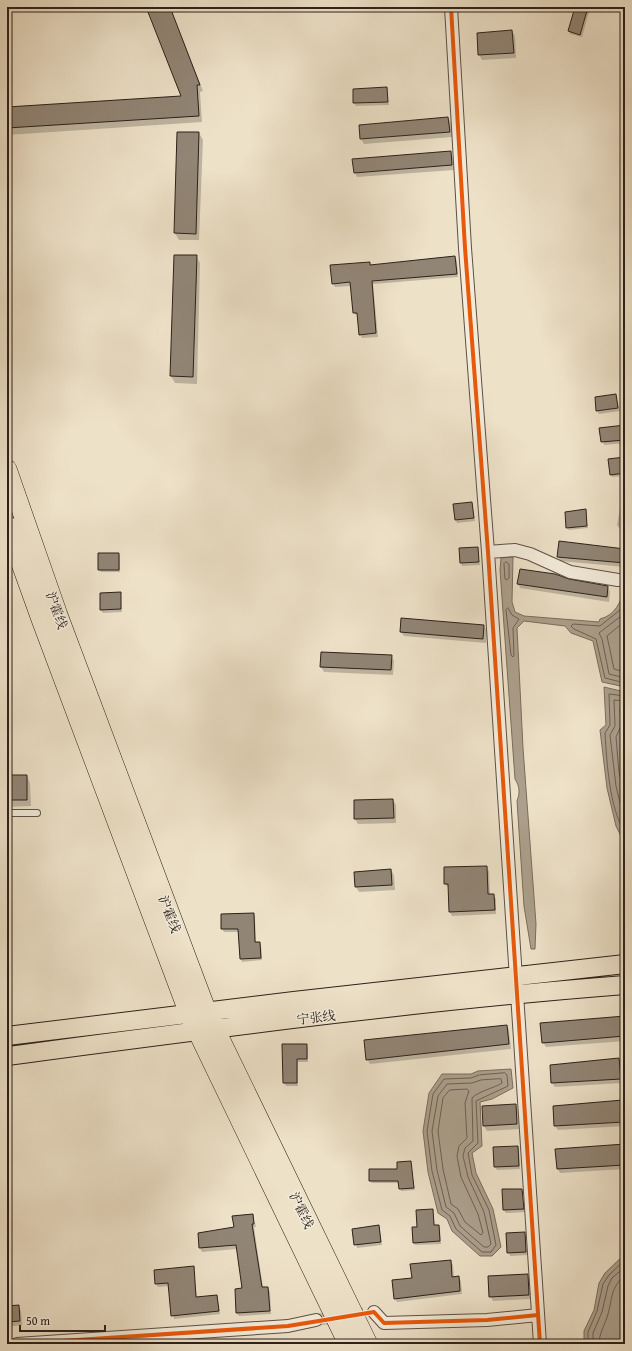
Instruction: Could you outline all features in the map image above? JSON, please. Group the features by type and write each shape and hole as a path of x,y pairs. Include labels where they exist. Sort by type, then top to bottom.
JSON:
{"highway":[{"name":"沪霍线","path":"7,469 18,546"},
{"name":"沪霍线","path":"7,524 18,546 198,1013 348,1344"},
{"name":"沪霍线","path":"206,1030 368,1344"}],"main road":[{"name":"宁张线","path":"7,1056 206,1030 515,985 625,964"},
{"name":"宁张线","path":"7,1036 198,1013 515,985 625,985"}],"street":[{"path":"450,7 465,248 488,552 515,985 540,1344"},
{"path":"488,552 514,550 530,554 570,572 618,580"},
{"path":"374,1312 384,1323 487,1320 538,1315"},
{"path":"17,1344 288,1326 316,1320"}],"lane":[{"path":"7,813 37,813"}],"water":[{"path":"513,557 512,602 515,612 524,616 599,622 600,619 614,611 625,589 625,687 602,682 593,641 571,633 565,626 524,621 517,628 523,748 536,924 535,949 531,949 524,906 517,801 519,790 515,779 500,570 501,558"},
{"path":"604,687 625,692 625,844 616,826 607,788 600,730 606,725"},
{"path":"511,1069 513,1088 492,1099 480,1102 482,1146 472,1153 476,1173 493,1209 501,1247 492,1256 480,1256 452,1231 447,1219 438,1213 428,1172 423,1131 429,1093 442,1074 471,1074 478,1071"},
{"path":"625,1254 625,1344 584,1344 584,1331 594,1310 599,1283 605,1273"}],"building":[{"path":"146,7 170,7 200,85 197,85 199,116 7,128 7,107 181,96"},
{"path":"575,7 588,7 580,35 568,31"},
{"path":"512,30 514,53 478,55 477,33"},
{"path":"387,87 388,102 353,103 353,89"},
{"path":"448,117 450,132 360,139 359,125"},
{"path":"177,132 199,132 196,234 174,233"},
{"path":"451,151 452,165 354,173 352,159"},
{"path":"174,255 197,255 193,377 170,376"},
{"path":"455,256 457,274 372,281 376,333 359,335 357,313 353,313 350,282 332,284 330,265 370,262 370,265"},
{"path":"616,394 618,408 596,411 595,397"},
{"path":"625,425 625,440 601,442 599,428"},
{"path":"625,457 625,473 610,475 608,459"},
{"path":"472,502 474,518 455,520 453,504"},
{"path":"586,509 587,526 566,528 565,512"},
{"path":"559,541 625,549 625,563 557,557"},
{"path":"478,547 479,562 460,563 459,548"},
{"path":"98,553 119,553 119,570 98,570"},
{"path":"520,569 555,574 569,579 608,586 607,597 517,584"},
{"path":"121,592 121,609 100,610 100,593"},
{"path":"401,618 484,625 483,639 400,632"},
{"path":"321,652 392,655 391,670 320,667"},
{"path":"7,775 27,775 27,800 7,800"},
{"path":"393,799 394,818 354,819 354,800"},
{"path":"487,866 488,894 494,894 495,910 449,912 448,884 444,884 444,867"},
{"path":"391,869 392,885 355,887 354,872"},
{"path":"254,913 255,942 260,942 261,958 240,959 238,929 221,929 221,914"},
{"path":"625,1016 625,1036 542,1043 540,1023"},
{"path":"507,1025 509,1044 366,1060 364,1040"},
{"path":"282,1044 307,1044 307,1059 297,1059 297,1083 283,1083"},
{"path":"619,1058 621,1079 551,1083 550,1065"},
{"path":"623,1100 624,1122 554,1126 553,1106"},
{"path":"516,1104 517,1124 483,1126 482,1106"},
{"path":"625,1144 625,1165 557,1169 555,1149"},
{"path":"518,1146 519,1166 494,1167 493,1147"},
{"path":"411,1161 414,1188 399,1189 398,1181 369,1181 369,1169 397,1169 397,1162"},
{"path":"502,1189 522,1189 524,1209 503,1210"},
{"path":"433,1209 434,1225 439,1225 440,1241 413,1243 412,1227 417,1227 416,1210"},
{"path":"253,1214 254,1224 252,1224 262,1287 268,1287 270,1311 236,1313 235,1289 242,1288 236,1245 199,1248 198,1233 234,1227 232,1216"},
{"path":"379,1225 381,1242 354,1245 352,1229"},
{"path":"525,1232 526,1252 507,1253 506,1233"},
{"path":"451,1260 452,1277 459,1276 460,1291 394,1299 392,1280 412,1278 410,1264"},
{"path":"194,1266 196,1297 217,1295 219,1311 171,1316 168,1283 155,1284 154,1270"},
{"path":"528,1274 529,1295 489,1297 488,1276"},
{"path":"19,1305 20,1321 7,1322 7,1306"}],"tunnel":[{"path":"316,1320 374,1312"}],"cycle path":[{"path":"451,7 465,248 488,552 540,1344"},
{"path":"17,1344 288,1326 374,1312 384,1323 487,1320 538,1315"}]}
